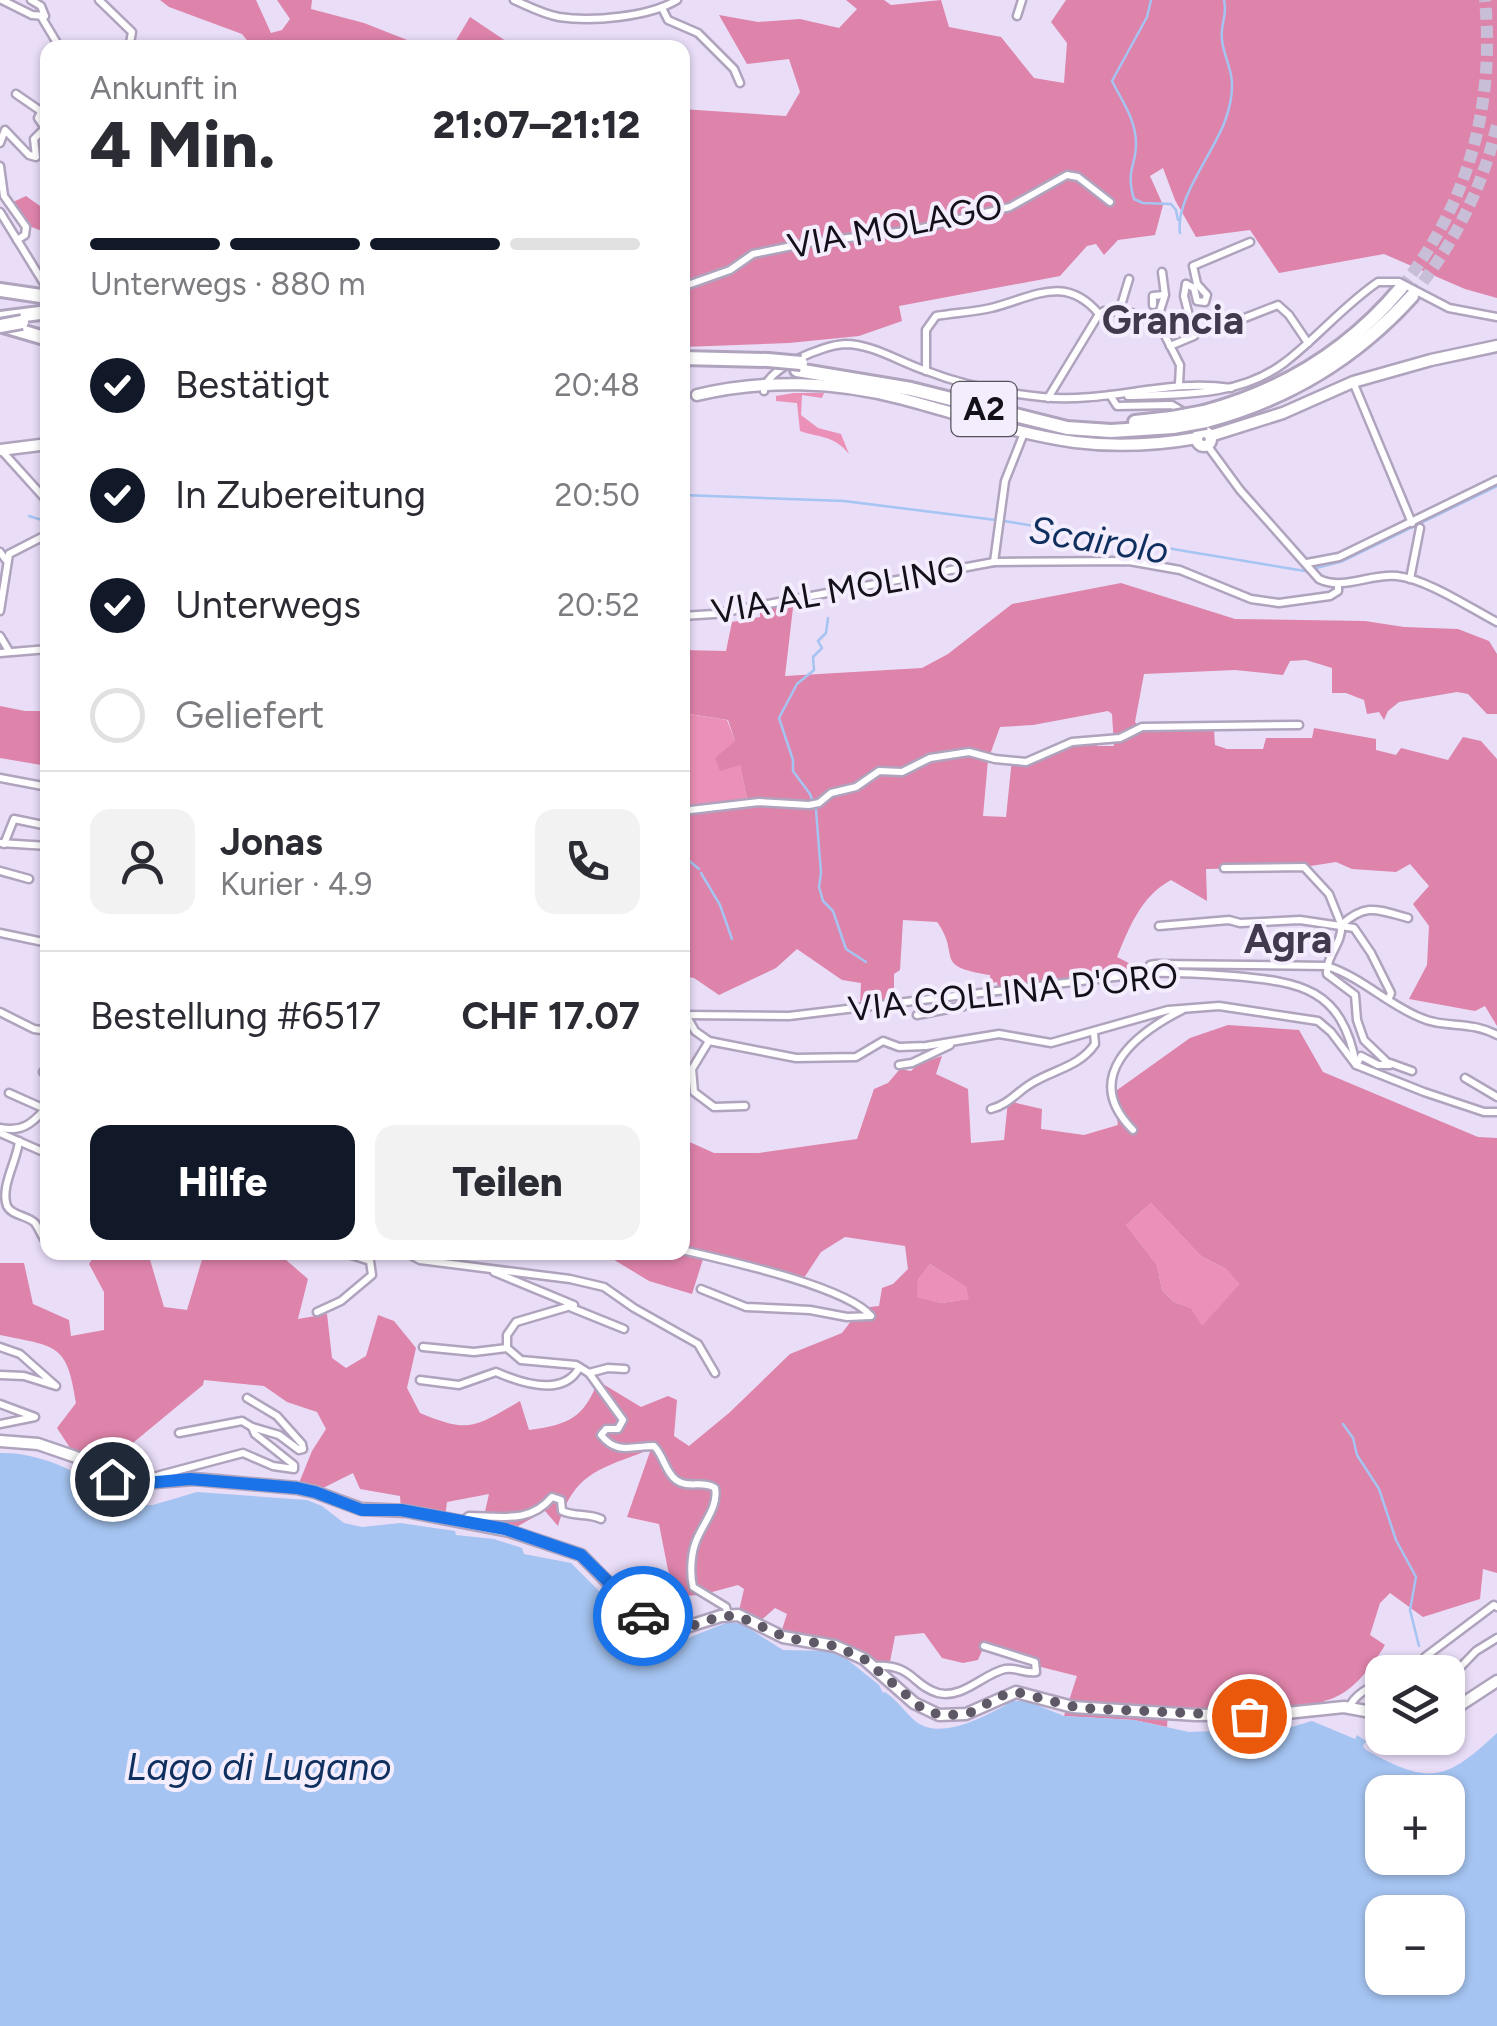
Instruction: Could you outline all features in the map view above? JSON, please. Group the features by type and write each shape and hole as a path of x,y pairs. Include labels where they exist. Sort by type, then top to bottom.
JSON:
{"highway":[{"path":"3,290 40,288"},
{"name":"A2","path":"690,364 768,379 799,367 911,389 1068,428 1111,431 1173,423 1204,431 1334,366 1372,338 1406,292"},
{"path":"0,323 40,314"},
{"path":"23,318 40,319"},
{"path":"0,323 40,336"}],"main road":[{"path":"690,396 768,379 847,388 915,402 1025,432 1105,444 1146,444 1283,413 1352,382 1497,346"},
{"path":"0,450 40,445"},
{"path":"0,1441 38,1444 70,1454 115,1480 140,1484 190,1479 297,1488 362,1510 401,1510 505,1529 538,1543 576,1552 635,1610 660,1624 686,1628 728,1615 748,1618 787,1638 835,1646 855,1654 914,1703 938,1714 966,1714 1016,1692 1060,1704 1213,1715 1350,1708 1365,1711"},
{"path":"1465,1702 1497,1681"}],"street":[{"path":"2,0 42,18 55,40"},
{"path":"31,0 45,10 42,18"},
{"path":"99,0 132,32 131,40"},
{"path":"514,0 551,15 574,18 638,14 677,0"},
{"path":"1017,16 1022,0"},
{"path":"662,8 668,20 698,34 734,70 740,82"},
{"path":"16,94 40,111"},
{"path":"0,144 5,130 29,156 36,157 34,138 40,133"},
{"path":"0,166 6,198 26,227 25,235 17,240"},
{"name":"VIA MOLAGO","path":"690,284 730,270 753,254 914,230 1010,207 1067,175 1078,177 1110,202"},
{"path":"0,212 40,278"},
{"path":"1170,346 1194,336 1184,296 1186,284 1194,288 1196,301 1203,303 1207,299 1192,266 1250,242"},
{"path":"1162,272 1166,295 1157,320 1181,370 1179,384"},
{"path":"1119,312 1128,279"},
{"path":"1114,394 1231,388 1282,364 1378,282 1389,280 1450,308 1497,316"},
{"path":"926,371 926,330 928,322 936,316 990,308 1053,290 1079,297 1099,314"},
{"path":"1154,305 1153,296 1166,295"},
{"path":"1224,326 1278,305 1308,342"},
{"path":"1048,398 1099,314 1132,312"},
{"path":"768,379 810,352 844,344 868,348 926,371 990,389 1048,398 1114,394 1179,384 1231,388"},
{"path":"1352,382 1412,523"},
{"path":"1114,394 1116,406 1177,406 1204,431 1260,513 1310,569 1325,582 1338,584"},
{"path":"994,562 1005,481 1025,432"},
{"path":"0,450 40,493"},
{"path":"1310,569 1497,480"},
{"path":"1420,528 1410,579 1497,622"},
{"path":"0,611 9,554 40,538"},
{"path":"0,552 6,560"},
{"name":"VIA AL MOLINO","path":"690,616 994,562 1142,562 1180,570 1251,599 1279,602 1330,596 1338,591 1338,584 1374,576 1410,579"},
{"path":"0,636 4,652 40,650"},
{"path":"690,810 759,802 813,805 831,793 856,787 879,771 902,772 930,758 970,752 1026,762 1072,742 1120,738 1133,730 1156,725 1299,725"},
{"path":"0,778 40,786"},
{"path":"40,825 14,820 2,844 40,846"},
{"path":"1224,868 1304,867 1329,894 1342,924 1342,936 1326,966 1329,977 1355,995 1364,1040 1389,1063 1398,1078"},
{"path":"0,871 29,879"},
{"path":"1342,924 1366,909 1408,918"},
{"path":"1159,926 1229,920 1314,920 1342,924 1360,934 1391,993 1389,998"},
{"path":"0,933 40,942"},
{"path":"1148,974 1150,965 1156,964 1326,966 1346,972 1422,1019 1468,1024 1497,1035"},
{"name":"VIA COLLINA D'ORO","path":"690,1015 774,1018 1180,972 1280,980 1306,988 1328,1004 1338,1018 1356,1065"},
{"path":"917,1015 964,1006 965,995"},
{"path":"690,1024 709,1041 796,1058 858,1056 883,1041 903,1047 950,1044 989,1034 1052,1043 1188,1007 1218,1006 1318,1020 1356,1065 1484,1112 1497,1112"},
{"path":"1133,1130 1121,1120 1111,1099 1110,1088 1120,1062 1149,1028 1188,1007"},
{"path":"0,1012 40,1030"},
{"path":"990,1109 1002,1105 1029,1084 1081,1060 1095,1044 1094,1032"},
{"path":"709,1041 692,1069 694,1092 714,1107 744,1106"},
{"path":"899,1064 912,1064 950,1044"},
{"path":"1356,1065 1361,1056 1412,1072"},
{"path":"1465,1078 1497,1097"},
{"path":"9,1093 40,1107"},
{"path":"0,1130 22,1129 40,1115"},
{"path":"0,1130 40,1151"},
{"path":"18,1141 17,1159 5,1188 7,1205 40,1231"},
{"path":"690,1252 806,1282 871,1316 746,1307 701,1288"},
{"path":"316,1312 341,1300 372,1275 373,1267 364,1260"},
{"path":"420,1260 604,1287 702,1349 715,1373"},
{"path":"489,1269 570,1302 572,1308"},
{"path":"507,1348 507,1335 516,1322 572,1308 624,1329"},
{"path":"0,1347 20,1354 56,1386 24,1376 0,1376"},
{"path":"422,1348 474,1352 507,1348 521,1360 576,1365 589,1373 623,1420 618,1428 602,1431 604,1440 623,1450 654,1446 662,1453 675,1480 715,1488 717,1498 694,1546 691,1578 692,1587 726,1607 728,1615"},
{"path":"420,1380 459,1384 496,1372 557,1386 579,1368"},
{"path":"589,1373 625,1369"},
{"path":"178,1433 242,1421 303,1449 277,1416 247,1398"},
{"path":"0,1404 36,1417 0,1424"},
{"path":"115,1480 119,1476 149,1478 243,1453 294,1470 294,1465 255,1434 252,1427"},
{"path":"462,1521 469,1516 528,1516 552,1497 561,1500 562,1511 575,1517 591,1514 602,1519"},
{"path":"1427,1655 1497,1606"},
{"path":"1465,1662 1497,1638"},
{"path":"872,1666 903,1669 930,1689 944,1694 961,1692 1006,1669 1036,1672 1036,1662 984,1646"},
{"path":"1350,1708 1365,1691"}],"shaded area":[{"path":"160,0 256,0 271,33 282,30 290,19 277,0 312,0 311,9 407,40 247,40 242,34 169,7"},
{"path":"846,0 884,0 891,5 941,0 949,27 1001,37 1034,78 1064,83 1067,43 1051,22 1066,0 1497,0 1497,298 1465,289 1384,254 1279,273 1250,230 1196,237 1163,168 1150,176 1163,205 1155,235 1118,240 1104,255 1096,244 1087,246 1060,276 899,306 902,321 859,336 690,347 690,110 786,116 800,92 789,59 747,64 719,15 758,22 800,19 839,28 857,9"},
{"path":"470,17 504,40 456,40"},
{"path":"26,196 40,206 40,230 29,226 11,203"},
{"path":"824,393 822,398 802,395 801,415 818,428 841,434 849,454 832,440 800,431 797,403 776,401 776,396"},
{"path":"1121,583 1235,619 1365,621 1458,629 1489,641 1497,654 1497,714 1487,714 1468,694 1457,692 1399,702 1384,720 1379,712 1367,714 1364,700 1332,693 1332,668 1306,660 1290,661 1283,675 1235,670 1144,674 1135,722 1142,730 1214,729 1215,745 1227,749 1263,749 1266,738 1312,738 1314,728 1376,739 1376,750 1396,755 1401,748 1448,760 1463,737 1481,741 1497,759 1497,1026 1485,1006 1475,1011 1409,999 1427,965 1429,926 1413,904 1429,886 1410,864 1396,872 1352,869 1336,862 1304,867 1206,869 1207,901 1171,880 1144,904 1117,957 1148,973 998,988 997,982 991,983 990,975 954,963 937,922 903,920 894,1000 860,1005 861,983 842,980 797,949 776,968 719,995 690,977 690,810 748,803 740,765 720,771 715,758 735,741 728,720 690,714 690,650 726,651 732,622 760,617 760,605 794,599 785,676 922,668 948,654 1012,604","holes":["1108,711 1112,714 1114,746 1097,746 1097,738 1031,758 1012,759 1006,817 983,816 988,760 1000,727"]},
{"path":"0,706 40,711 40,765 0,758"},
{"path":"690,714 727,720 748,803 690,810"},
{"path":"1228,1025 1299,1030 1323,1072 1478,1137 1497,1138 1497,1573 1483,1569 1480,1599 1423,1617 1390,1593 1380,1603 1370,1635 1385,1645 1379,1655 1365,1655 1365,1672 1343,1693 1324,1701 1323,1709 1168,1714 1167,1727 1134,1720 1064,1716 1077,1676 984,1646 978,1660 963,1663 942,1658 924,1633 895,1636 889,1667 780,1636 787,1614 775,1608 758,1623 738,1615 744,1589 738,1585 680,1596 668,1570 659,1524 627,1517 651,1449 605,1467 582,1482 558,1526 545,1511 509,1531 482,1525 489,1494 447,1502 445,1518 401,1510 400,1496 360,1489 353,1473 323,1488 322,1494 297,1488 326,1429 317,1412 287,1402 264,1386 204,1380 203,1385 134,1442 107,1475 76,1457 57,1428 76,1403 63,1358 46,1346 0,1335 0,1263 24,1263 33,1304 69,1320 71,1336 104,1330 104,1292 89,1264 92,1260 150,1260 164,1307 187,1310 202,1260 286,1260 308,1279 298,1319 327,1314 332,1358 346,1368 366,1356 378,1315 394,1321 416,1348 407,1388 420,1413 450,1424 472,1425 520,1401 529,1430 543,1428 573,1418 587,1404 598,1381 641,1407 668,1396 677,1400 674,1436 689,1446 790,1354 842,1333 861,1308 879,1306 882,1288 893,1284 908,1269 905,1246 845,1237 821,1252 802,1281 704,1256 692,1294 649,1281 614,1260 690,1260 690,1142 714,1153 759,1153 857,1139 874,1089 888,1083 900,1069 911,1071 918,1064 942,1056 936,1074 968,1089 971,1143 1004,1140 1008,1101 1042,1109 1041,1129 1084,1135 1118,1125 1113,1093 1190,1038","holes":["1151,1203 1201,1256 1226,1269 1240,1284 1202,1326 1191,1308 1174,1302 1162,1290 1157,1265 1126,1225","930,1264 966,1287 969,1299 941,1303 917,1297 918,1280"]},
{"path":"1151,1203 1201,1256 1226,1269 1241,1284 1202,1327 1191,1308 1174,1302 1162,1290 1157,1265 1126,1225"},
{"path":"930,1264 966,1287 970,1299 941,1303 916,1297 918,1280"}],"water":[{"name":"Lago di Lugano","path":"0,1453 25,1455 61,1466 94,1483 92,1488 132,1506 153,1505 197,1492 307,1500 344,1523 362,1527 400,1523 494,1539 522,1548 524,1554 571,1563 644,1630 683,1640 728,1622 742,1624 783,1650 829,1651 848,1660 879,1685 914,1720 936,1729 973,1721 1007,1701 1027,1701 1064,1716 1134,1720 1189,1732 1288,1728 1312,1721 1355,1739 1357,1735 1365,1740 1365,1755 1376,1755 1421,1773 1449,1769 1497,1733 1497,2026 0,2026"}],"waterway":[{"path":"1151,0 1147,17 1112,81 1135,133 1131,174 1134,199 1171,204 1178,220"},
{"path":"1180,233 1183,206 1219,134 1231,98 1231,75 1222,36 1224,0"},
{"name":"Scairolo","path":"690,495 844,501 1004,521 1305,571 1343,561 1497,486"},
{"name":"Scairolo","path":"29,516 40,519"},
{"path":"828,618 826,633 818,641 822,648 813,657 814,670 797,684 779,718 793,771 816,810 823,901 833,911 846,949 866,962"},
{"path":"690,862 699,869"},
{"path":"701,873 720,905 732,939"},
{"path":"1343,1424 1379,1489 1396,1540 1416,1577 1410,1610 1419,1646"}],"tunnel":[{"path":"1401,288 1444,223 1472,153 1486,78 1485,0"},
{"path":"1412,296 1464,216 1497,125"}],"way so far":[{"path":"643,1616 686,1628 721,1616 738,1616 787,1638 835,1646 864,1659 924,1710 944,1716 966,1714 1006,1694 1022,1692 1079,1708 1249,1716"}],"district":[{"name":"Grancia","path":"1173,320"},
{"name":"Agra","path":"1288,939"}],"route":[{"path":"112,1479 135,1484 190,1479 297,1488 362,1510 401,1510 505,1529 581,1555 643,1616"}]}
